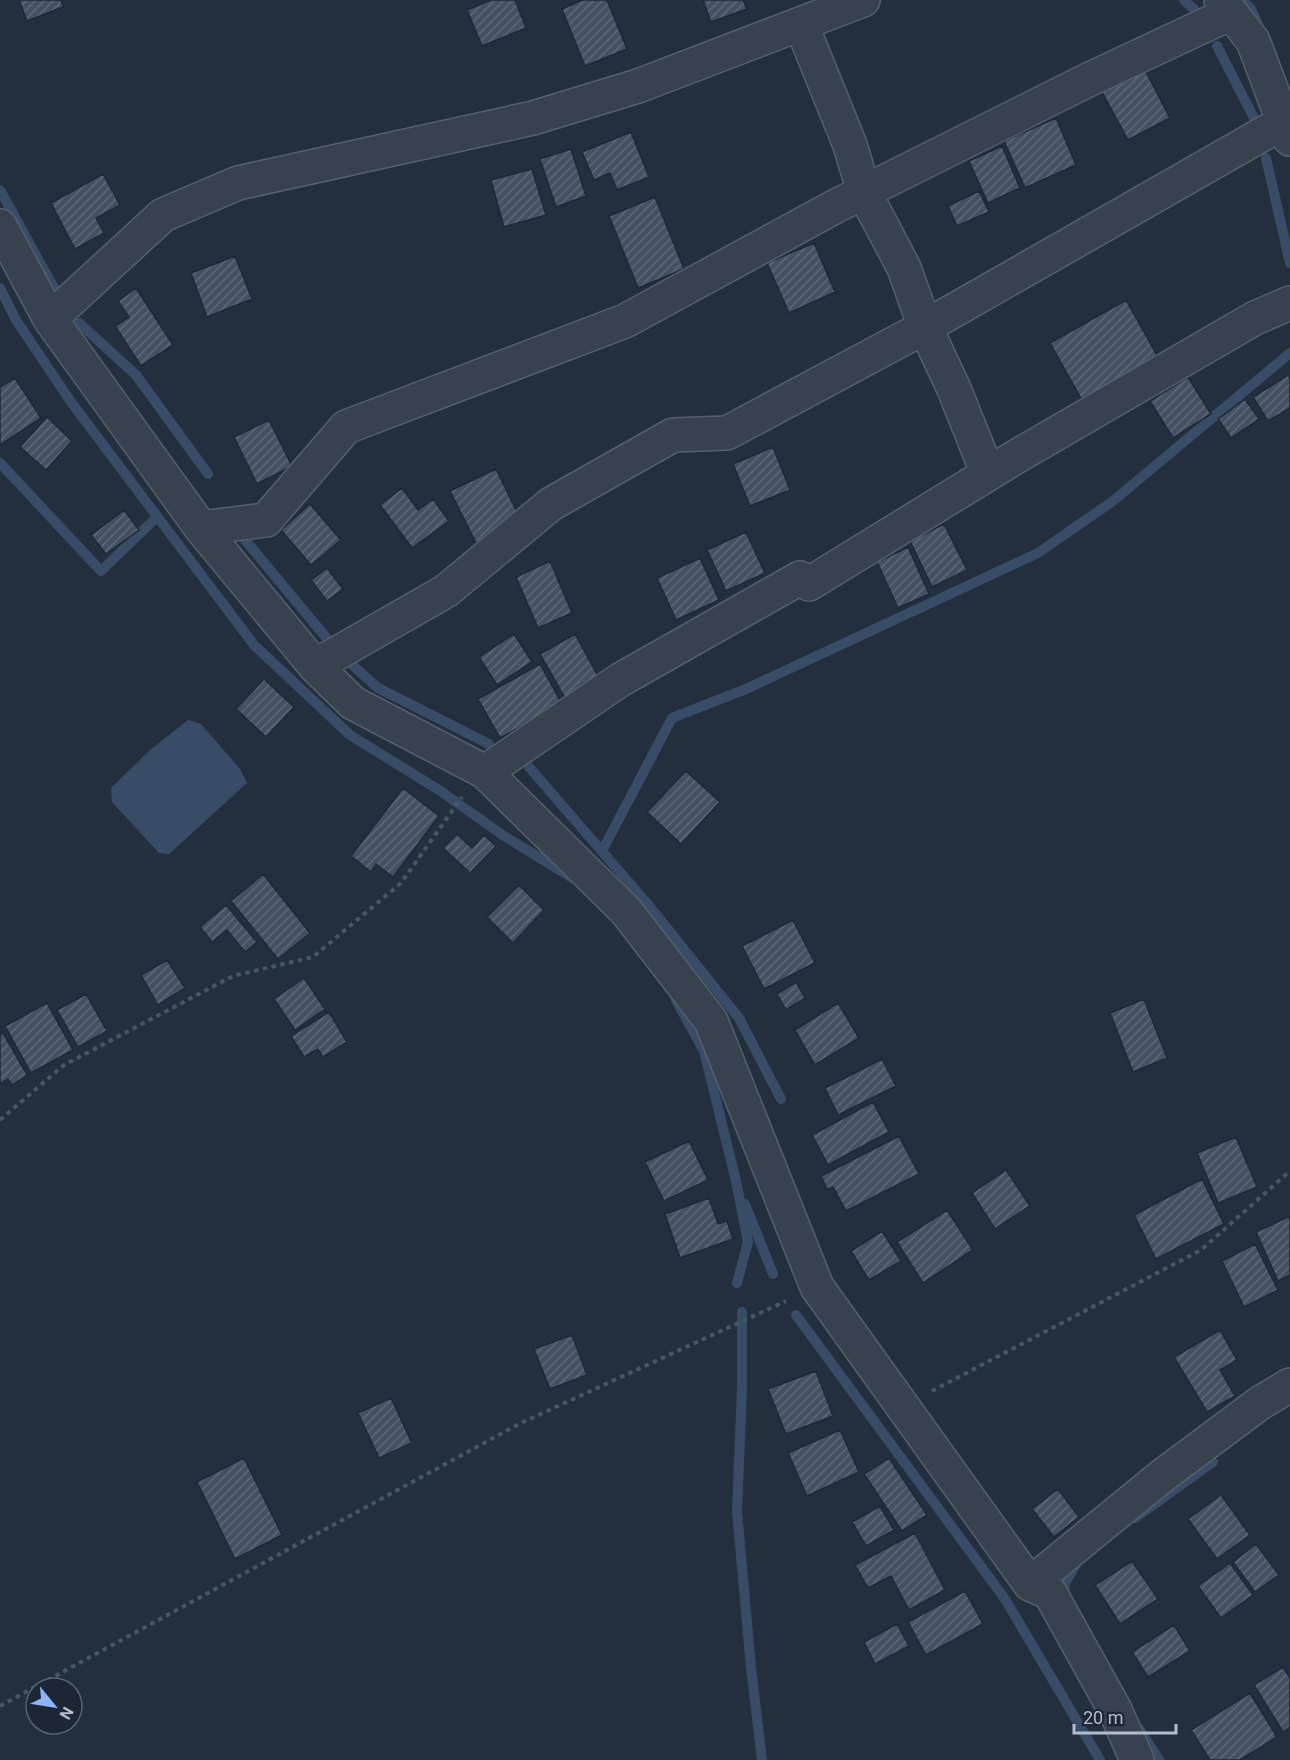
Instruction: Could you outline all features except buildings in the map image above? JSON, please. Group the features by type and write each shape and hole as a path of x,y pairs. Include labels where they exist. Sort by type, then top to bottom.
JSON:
{"street":[{"path":"50,319 163,215 238,183 533,118 638,86 863,0"},
{"path":"201,528 266,520 346,427 625,321 864,192 1088,80 1226,6 1253,41 1287,131 727,433 673,435 551,504 446,591 315,666"},
{"path":"801,24 850,145 864,192 904,268 925,327 954,389 988,474"},
{"path":"0,226 50,319 201,528 315,666 353,703 485,772 626,910 711,1021 817,1287 1030,1584 1050,1593 1115,1710 1137,1760"},
{"path":"485,772 620,680 800,578 809,584 988,474 1255,318 1290,303"},
{"path":"1030,1584 1162,1476 1260,1403 1290,1386"}],"path":[{"path":"0,1120 64,1065 233,976 313,957 401,883 457,802 485,772"},
{"path":"902,1406 1201,1250 1290,1171"},
{"path":"0,1706 519,1424 817,1287"}],"water":[{"path":"188,720 201,724 240,769 247,783 169,854 159,853 112,802 111,788 150,750"}],"waterway":[{"path":"1184,0 1194,9"},
{"path":"1242,0 1251,9 1259,27"},
{"path":"1217,46 1254,118"},
{"path":"1266,158 1290,263"},
{"path":"0,190 55,290"},
{"path":"0,288 16,320 71,402 254,645 350,735 439,790 504,836 574,879"},
{"path":"79,323 136,375 208,474"},
{"path":"602,851 672,718 746,689 1038,553 1113,501 1290,353"},
{"path":"0,463 101,571 157,517"},
{"path":"241,535 329,641"},
{"path":"348,661 378,688 489,744"},
{"path":"529,767 651,908 739,1018 781,1099"},
{"path":"676,1000 704,1051 736,1181 748,1242 737,1283"},
{"path":"745,1204 773,1274"},
{"path":"742,1312 742,1389 737,1511 762,1760"},
{"path":"796,1315 1005,1599 1100,1760"},
{"path":"1135,1518 1213,1462"},
{"path":"1066,1597 1064,1585 1079,1559"},
{"path":"1140,1730 1159,1760"}]}
